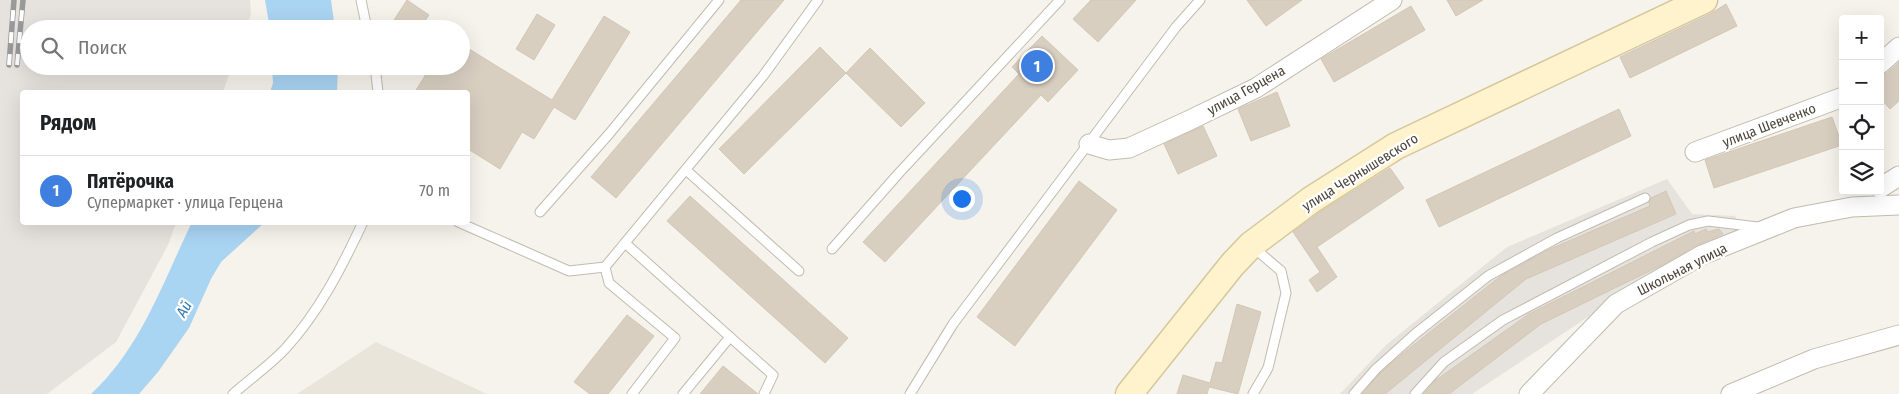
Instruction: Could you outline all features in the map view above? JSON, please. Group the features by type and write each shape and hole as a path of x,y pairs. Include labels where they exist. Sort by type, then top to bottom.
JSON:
{"main road":[{"name":"улица Чернышевского","path":"1128,394 1232,265 1251,245 1311,200 1396,146 1704,0"}],"street":[{"name":"улица Герцена","path":"1089,144 1109,150 1128,148 1198,116 1256,88 1392,0"},
{"path":"1884,60 1899,47"},
{"name":"улица Шевченко","path":"1695,152 1839,98"},
{"path":"1884,185 1899,176"},
{"path":"1852,207 1870,195"},
{"name":"Школьная улица","path":"1529,394 1616,304 1702,255 1794,218 1852,207 1899,205"},
{"path":"1731,394 1814,359 1899,334"}],"lane":[{"path":"361,0 365,20"},
{"path":"540,212 609,134 719,0"},
{"path":"465,225 569,271 606,267 763,76 818,0"},
{"path":"832,249 899,173 1060,0"},
{"path":"910,394 953,324 1176,27 1200,0"},
{"path":"376,75 378,90"},
{"path":"686,170 799,271"},
{"path":"1354,394 1382,363 1488,276 1557,238 1645,198"},
{"path":"1415,394 1444,362 1503,320 1652,242 1689,226 1708,221 1755,228 1794,218"},
{"path":"233,394 285,349 308,319 344,263 362,225"},
{"path":"624,243 773,374 764,394"},
{"path":"1251,245 1281,271 1286,293 1268,368 1254,394"},
{"path":"606,267 609,283 675,338 632,394"},
{"path":"683,394 730,337"}],"shaded area":[{"path":"0,0 250,0 251,14 249,20 20,20 20,75 229,75 224,90 20,90 20,225 175,225 168,245 116,342 47,394 0,394"},
{"path":"1667,179 1692,214 1735,216 1747,242 1594,313 1472,394 1340,394 1386,345 1507,247"},
{"path":"376,342 487,394 297,394"}],"water":[{"path":"265,0 331,0 334,20 268,20"},
{"path":"273,75 338,75 337,90 271,90"},
{"name":"Ай","path":"191,225 262,225 221,262 211,279 189,328 158,372 139,394 91,394 109,376 124,356 160,291"}],"building":[{"path":"407,0 429,15 425,20 394,20"},
{"path":"741,0 784,0 616,198 591,177"},
{"path":"1091,0 1136,0 1098,42 1073,19"},
{"path":"1247,0 1302,0 1266,26"},
{"path":"1447,0 1483,0 1456,16"},
{"path":"1726,4 1737,26 1630,78 1620,57 1710,14"},
{"path":"1411,6 1425,30 1334,82 1321,59"},
{"path":"537,14 555,25 534,60 516,49"},
{"path":"604,16 630,32 575,120 554,107 534,139 522,132 500,169 470,150 470,90 416,90 425,75 470,75 470,50 552,100"},
{"path":"1042,36 1078,70 1048,102 1041,95 885,262 863,242 1019,74 1012,67"},
{"path":"820,47 846,73 744,174 719,149"},
{"path":"870,48 925,103 901,127 846,73"},
{"path":"1899,62 1899,101 1890,109 1884,102 1884,74"},
{"path":"1277,92 1290,126 1251,141 1238,109"},
{"path":"1619,109 1631,136 1439,227 1426,200"},
{"path":"1832,117 1839,137 1839,146 1714,188 1705,160"},
{"path":"1203,126 1217,156 1178,174 1164,144"},
{"path":"1390,168 1404,188 1317,247 1337,277 1317,292 1309,280 1320,272 1293,232 1320,212"},
{"path":"1079,181 1117,210 1015,346 977,317"},
{"path":"1666,191 1676,214 1526,279 1385,394 1362,394 1380,373 1401,355 1502,275 1548,250 1650,206 1651,198"},
{"path":"690,196 848,338 825,363 667,221"},
{"path":"1706,229 1708,232 1719,229 1723,234 1697,245 1662,265 1541,324 1449,394 1423,394 1436,380 1529,314 1694,231 1695,234"},
{"path":"1237,304 1261,312 1238,394 1209,387 1207,394 1177,394 1183,375 1210,383 1216,362 1222,363"},
{"path":"627,315 654,336 608,394 590,394 574,382"},
{"path":"723,366 758,394 700,394"}],"railway":[{"path":"9,65 14,0"},
{"path":"21,20 23,0"},
{"path":"17,65 20,32"}],"place":[{"name":"Пятёрочка","path":"1037,66"}]}
